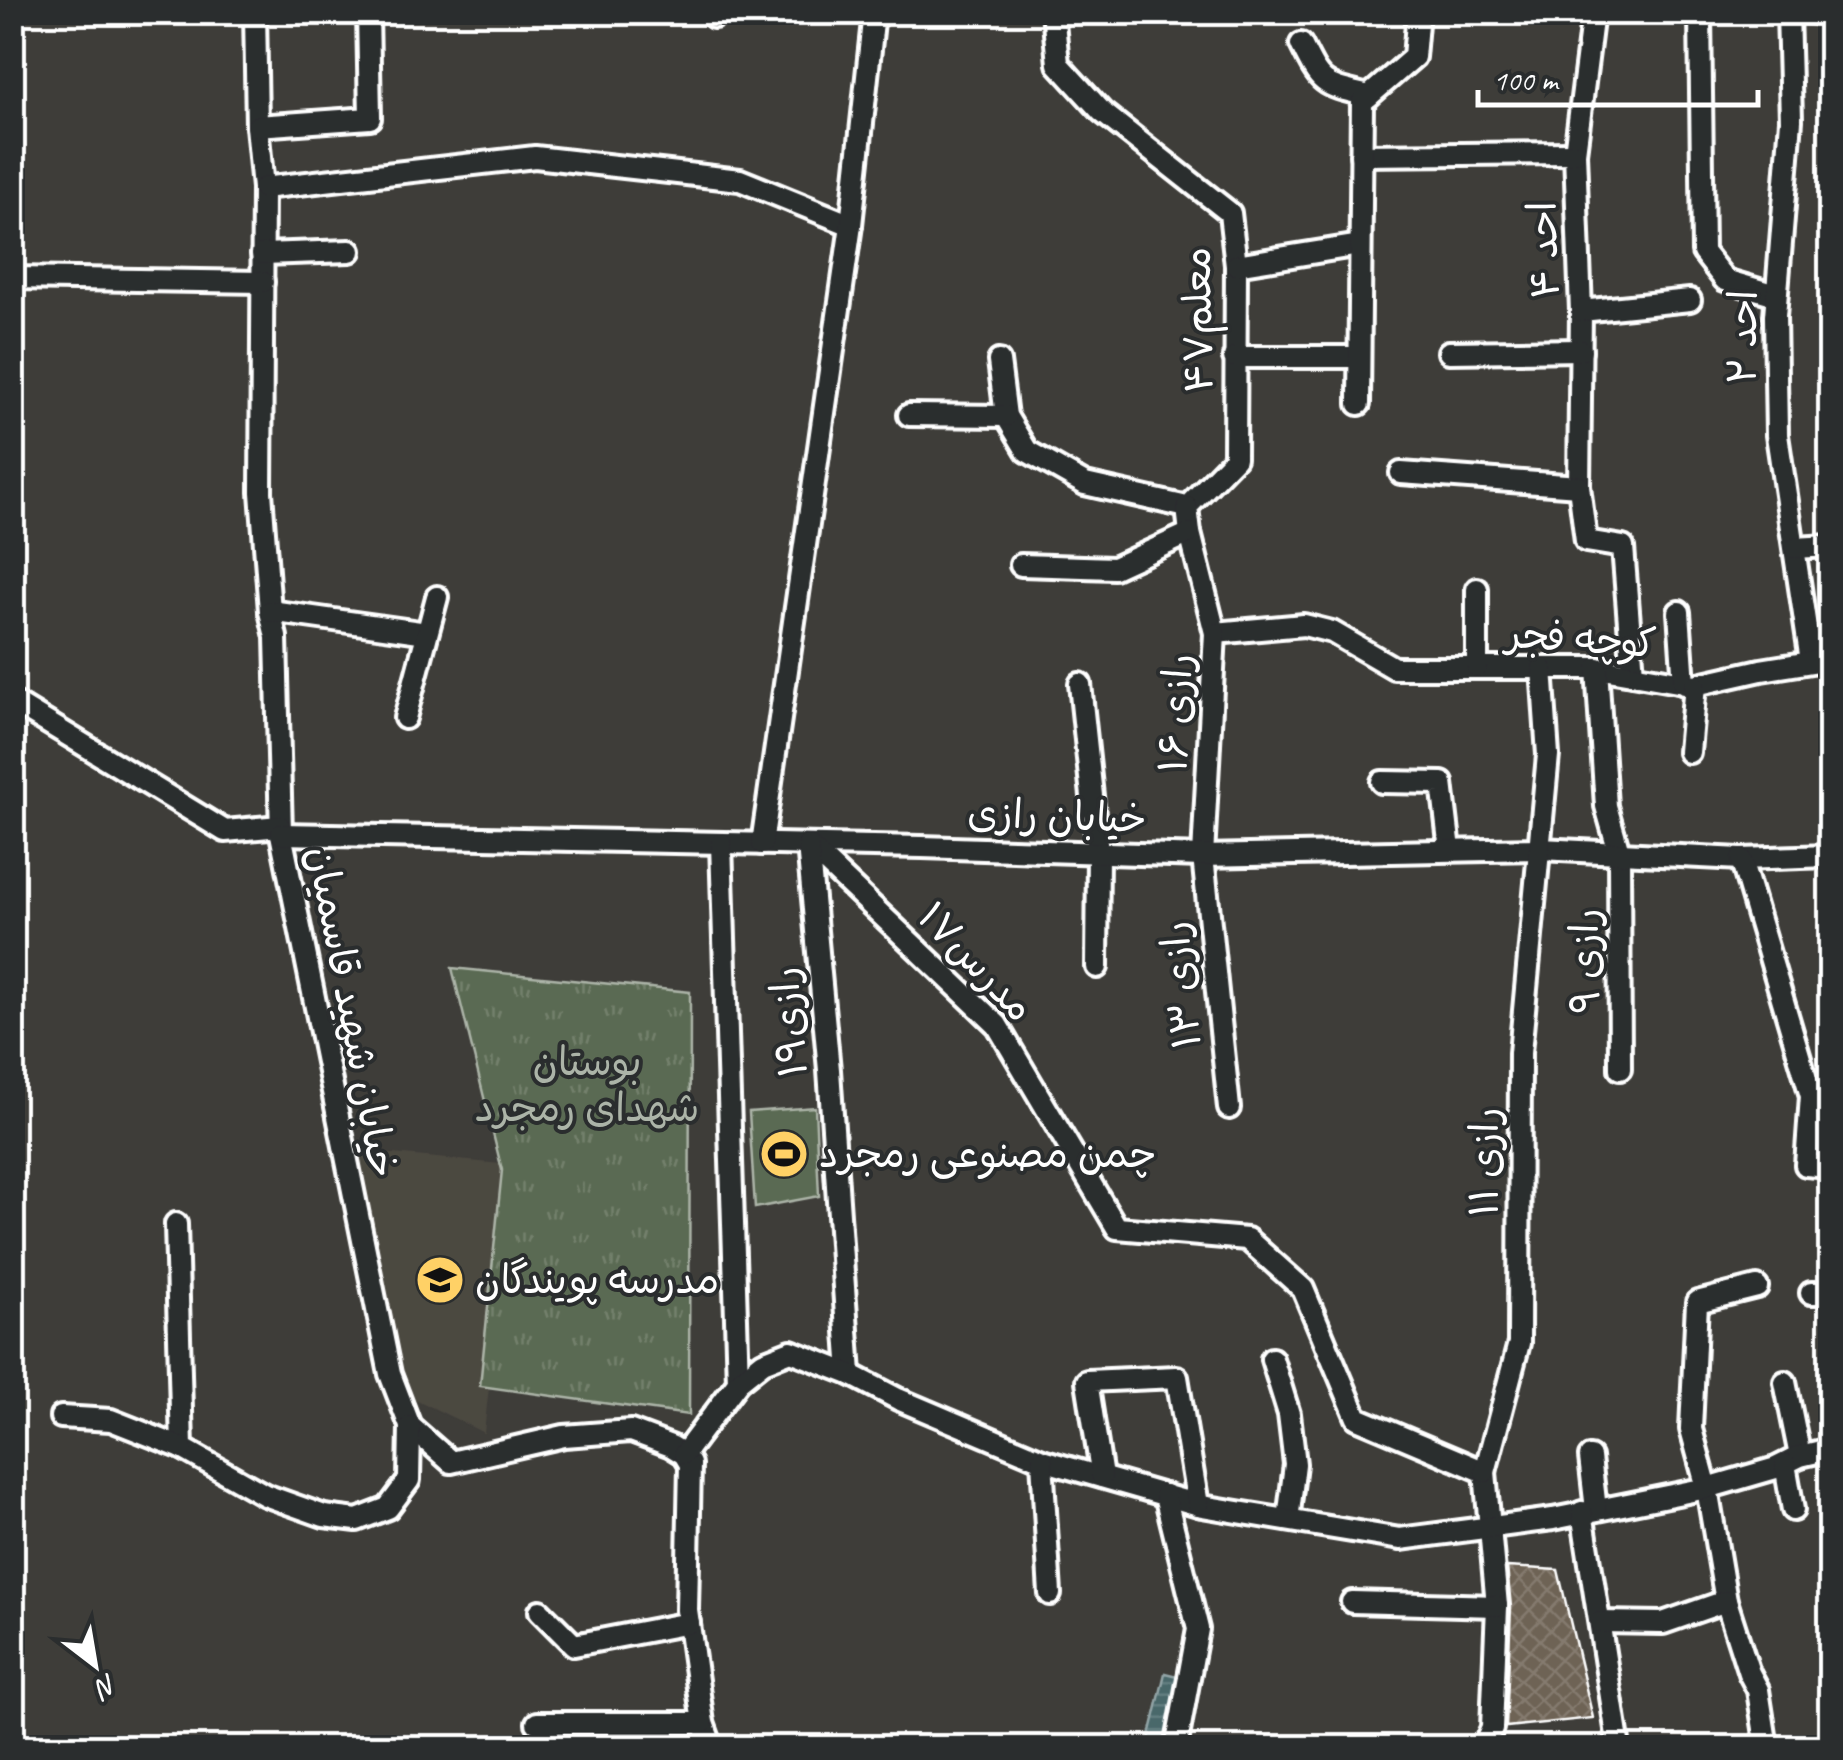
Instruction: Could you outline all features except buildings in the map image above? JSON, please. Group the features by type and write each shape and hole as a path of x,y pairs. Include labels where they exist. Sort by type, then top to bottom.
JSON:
{"street":[{"name":"خیابان شهید قاسمیان","path":"255,12 263,188 261,492 270,612 276,637 280,830 390,1374 410,1426 451,1462 564,1436 630,1431 684,1454"},
{"path":"258,126 370,118 368,12"},
{"path":"762,844 850,225 874,12"},
{"name":"معلم۴۷","path":"1053,12 1058,64 1102,112 1230,213 1236,266 1235,458 1187,507"},
{"path":"1359,404 1362,102 1414,57 1418,12"},
{"name":"احد ۴","path":"1593,12 1575,153 1581,311 1579,486 1586,541 1622,547 1633,674"},
{"path":"1700,12 1703,252 1725,280 1776,295"},
{"name":"احد ۲","path":"1788,12 1791,120 1775,316 1777,435 1795,548 1821,660"},
{"path":"1809,12 1830,14"},
{"path":"1300,44 1317,77 1334,88 1369,96"},
{"path":"1361,155 1575,153"},
{"path":"263,188 535,157 740,180 850,225"},
{"path":"1236,266 1360,244"},
{"path":"262,254 350,250"},
{"path":"12,278 263,282"},
{"path":"1581,311 1690,300"},
{"path":"1449,352 1581,350"},
{"path":"1234,357 1359,358"},
{"path":"998,360 1006,416 1027,451 1085,484 1187,507"},
{"path":"909,415 1006,416"},
{"path":"1401,474 1579,486"},
{"name":"رازی ۱۶","path":"1187,507 1215,633 1203,856"},
{"path":"1021,565 1114,568 1190,534"},
{"path":"1795,548 1830,546"},
{"path":"1477,589 1477,667"},
{"path":"405,718 437,597"},
{"path":"270,612 427,633"},
{"path":"1679,612 1689,684 1689,752"},
{"name":"کوچه فجر","path":"1215,633 1304,624 1332,632 1394,668 1597,668 1689,684 1821,660"},
{"name":"رازی ۱۱","path":"1483,1748 1492,1728 1497,1606 1486,1472 1519,1343 1520,1052 1548,754 1542,668"},
{"name":"رازی ۹","path":"1597,668 1606,806 1620,852 1620,1070"},
{"path":"1080,684 1098,852 1097,967"},
{"name":"خیابان رازی","path":"12,700 225,831 1203,856 1540,849 1741,859 1830,856"},
{"path":"1382,782 1442,782 1450,850"},
{"path":"721,843 738,1382"},
{"name":"مدرس۱۷","path":"808,844 997,1025 1117,1228 1247,1239 1303,1289 1356,1418 1486,1472"},
{"name":"رازی۱۹","path":"808,844 850,1374"},
{"name":"رازی ۱۳","path":"1203,856 1229,1108"},
{"path":"1741,859 1821,1096 1806,1165 1830,1166"},
{"path":"176,1224 182,1448"},
{"path":"1757,1287 1696,1302 1691,1430 1707,1488 1726,1601 1748,1673 1758,1690 1767,1748"},
{"path":"712,1748 702,1722 686,1610 690,1464 684,1454 738,1382 763,1362 791,1351 1042,1460 1198,1505 1400,1539 1553,1519 1707,1488 1830,1448"},
{"path":"1272,1359 1289,1414 1295,1464 1288,1520"},
{"path":"1102,1478 1087,1381 1178,1376 1198,1505"},
{"path":"1785,1382 1793,1460 1793,1510"},
{"path":"61,1417 110,1420 182,1448 264,1495 324,1516 357,1520 388,1508 409,1480 410,1426"},
{"path":"1590,1457 1589,1511 1600,1622 1620,1748"},
{"path":"1042,1460 1050,1594"},
{"path":"1165,1495 1198,1630 1176,1748"},
{"path":"1600,1622 1663,1623 1726,1601"},
{"path":"1352,1602 1497,1606"},
{"path":"540,1611 574,1646 689,1623"},
{"path":"536,1723 702,1722"}],"shaded area":[{"name":"مدرسه پویندگان","path":"350,1150 513,1165 484,1433 407,1395"}],"green space":[{"name":"بوستان شهدای رمجرد","path":"452,968 690,992 689,1415 480,1386 502,1170"},
{"name":"چمن مصنوعی رمجرد","path":"815,1107 819,1196 755,1208 749,1112"}],"water":[{"path":"1165,1673 1189,1679 1179,1747 1147,1748"}],"place":[{"name":"چمن مصنوعی رمجرد","path":"784,1154"},
{"name":"مدرسه پویندگان","path":"440,1280"}]}
